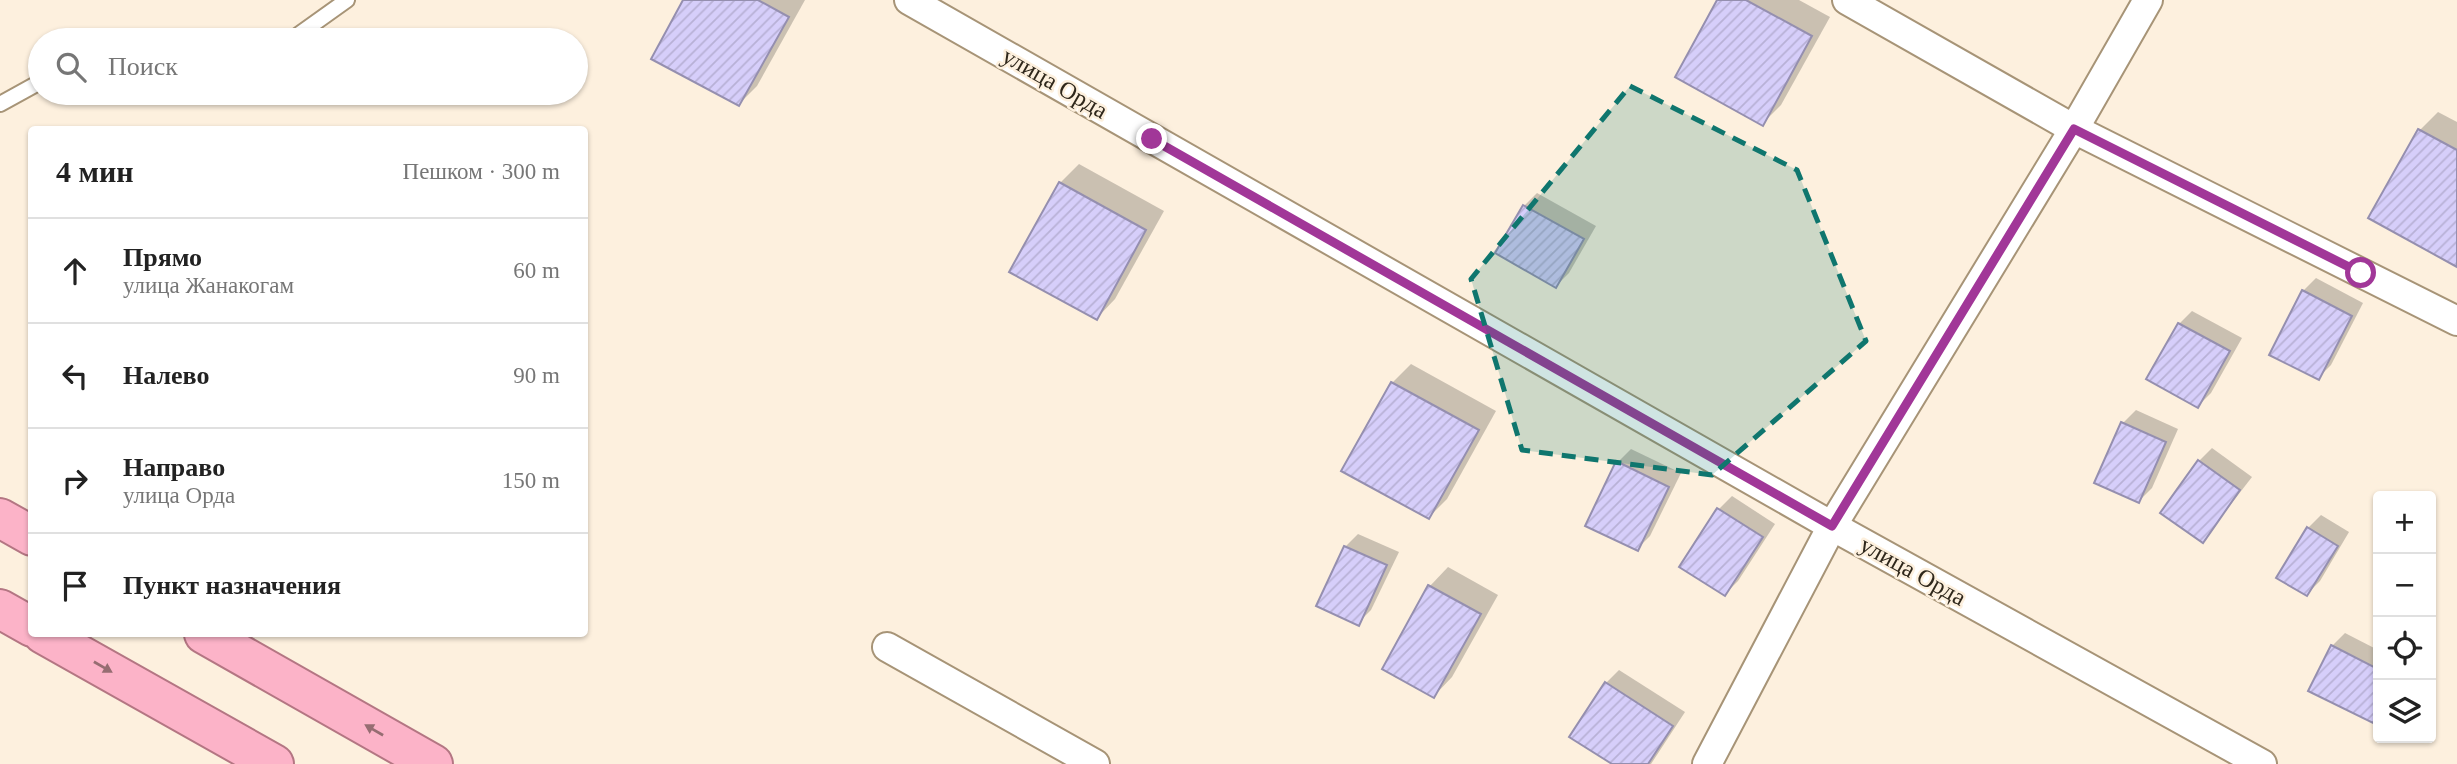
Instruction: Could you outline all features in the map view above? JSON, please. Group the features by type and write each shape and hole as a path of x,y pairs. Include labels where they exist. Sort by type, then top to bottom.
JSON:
{"highway":[{"path":"0,518 28,534"},
{"path":"0,609 28,625"},
{"path":"48,637 274,764"},
{"path":"209,637 433,764"}],"street":[{"name":"улица Орда","path":"909,0 1832,526 2262,764"},
{"path":"1847,0 2074,129 2457,321"},
{"path":"1707,764 1832,526 2074,129 2148,0"},
{"path":"887,647 1095,764"}],"lane":[{"path":"308,28 347,0"},
{"path":"0,104 28,89"}],"highlighted area":[{"path":"1630,86 1797,170 1866,341 1712,475 1522,450 1471,279"}],"building":[{"path":"683,0 758,0 789,17 739,106 651,59"},
{"path":"1717,0 1746,0 1812,36 1763,126 1675,77"},
{"path":"2418,129 2457,150 2457,267 2368,218"},
{"path":"1059,182 1146,230 1097,320 1009,272"},
{"path":"1523,205 1584,239 1556,288 1495,253"},
{"path":"2302,290 2352,316 2319,380 2269,355"},
{"path":"2178,323 2230,351 2198,408 2146,379"},
{"path":"1391,382 1479,430 1429,519 1341,471"},
{"path":"2121,422 2166,442 2139,503 2094,483"},
{"path":"2198,460 2240,490 2203,543 2160,513"},
{"path":"1616,461 1669,487 1638,551 1585,526"},
{"path":"1717,508 1763,537 1725,596 1679,567"},
{"path":"2307,527 2338,546 2307,596 2276,578"},
{"path":"1344,546 1387,565 1359,626 1316,606"},
{"path":"1428,585 1481,614 1434,698 1382,669"},
{"path":"2331,645 2373,666 2373,723 2308,691"},
{"path":"1605,682 1673,726 1648,764 1612,764 1569,737"}],"route":[{"path":"1152,139 1832,526 2074,129 2361,273"}]}
